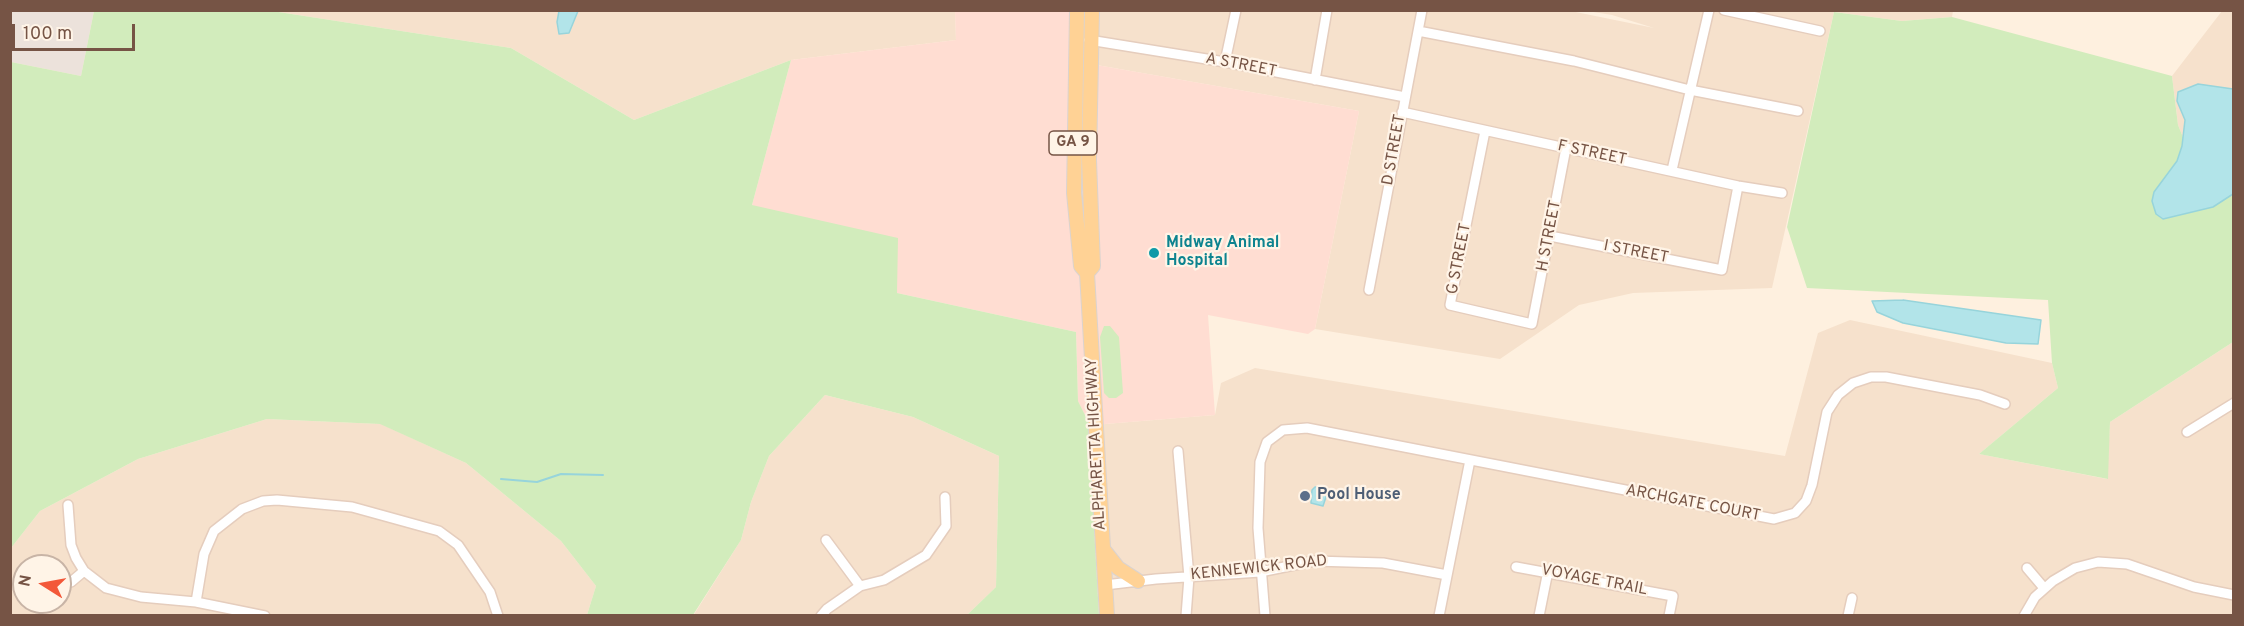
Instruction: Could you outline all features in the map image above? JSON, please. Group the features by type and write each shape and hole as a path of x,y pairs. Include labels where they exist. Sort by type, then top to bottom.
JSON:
{"main road":[{"name":"GA 9","path":"1077,10 1074,193 1081,266 1087,273 1093,266 1089,160 1092,10"},
{"name":"ALPHARETTA HIGHWAY","path":"1087,273 1107,615"},
{"path":"1103,548 1118,568 1138,581"}],"street":[{"path":"1225,62 1236,10"},
{"path":"1315,80 1327,10"},
{"name":"D STREET","path":"1370,290 1422,10"},
{"path":"1672,170 1709,10"},
{"path":"1724,10 1820,31"},
{"path":"1418,31 1574,61 1690,90 1798,111"},
{"name":"A STREET","path":"1077,38 1225,62 1405,98"},
{"name":"F STREET","path":"1402,112 1738,186 1782,193"},
{"name":"G STREET","path":"1485,131 1450,305 1532,324"},
{"name":"H STREET","path":"1532,324 1566,148"},
{"name":"I STREET","path":"1550,236 1722,270 1738,186"},
{"name":"ARCHGATE COURT","path":"1265,615 1258,528 1260,462 1267,442 1279,432 1289,428 1306,428 1767,518 1781,518 1798,511 1806,501 1812,485 1827,412 1838,395 1853,383 1871,377 1886,377 1980,395 2005,404"},
{"path":"2187,432 2234,403"},
{"path":"1178,451 1189,577 1186,615"},
{"path":"1439,615 1470,460"},
{"path":"821,615 860,586 884,580 926,555 946,525 945,497"},
{"path":"196,602 204,554 214,531 242,509 263,501 277,500 352,507 439,531 458,545 490,592 498,615"},
{"path":"68,505 70,545 84,571 106,588 141,597 196,602 265,615"},
{"path":"826,540 860,586"},
{"name":"KENNEWICK ROAD","path":"1105,585 1260,572 1314,561 1383,564 1447,575"},
{"path":"2024,615 2044,588 2075,568 2098,562 2110,561 2234,595"},
{"name":"VOYAGE TRAIL","path":"1516,567 1548,571 1673,596 1669,615"},
{"path":"2027,568 2044,588"},
{"path":"72,581 84,571"},
{"path":"1539,615 1548,571"},
{"path":"1848,615 1852,598"}],"shaded area":[{"path":"955,10 956,40 791,60 634,120 511,48 272,11"},
{"path":"1566,10 1654,28 1612,15 1587,11 1953,11 1952,17 1902,21 1834,12 1772,288 1633,293 1579,305 1500,359 1315,329 1359,111 1091,64 1092,11"},
{"path":"10,11 94,11 81,76 11,62"},
{"path":"955,11 1086,11 1091,64 1359,111 1315,329 1308,334 1208,315 1215,415 1093,425 1088,421 1078,401 1076,332 897,293 752,205 791,60 956,40"},
{"path":"2222,11 2233,11 2233,169 2194,165 2178,125 2172,76"},
{"path":"1850,320 2052,363 2058,388 1979,454 2107,479 2110,422 2233,342 2233,615 1099,615 1088,421 1093,425 1215,415 1221,383 1255,368 1785,456 1818,333"},
{"path":"825,395 913,417 999,456 996,587 967,615 693,616 741,540 751,502 769,456"},
{"path":"267,419 381,424 466,463 561,541 596,586 587,615 11,616 11,548 40,511 138,459"}],"green space":[{"path":"94,11 272,11 511,48 634,120 791,60 752,205 898,238 897,293 1076,332 1078,401 1088,421 1099,615 967,615 996,587 999,456 913,417 825,395 769,456 751,502 741,540 693,615 587,615 596,586 561,541 466,463 380,424 267,419 138,459 40,511 11,548 11,62 81,76"},
{"path":"1834,12 1902,21 1952,17 2172,76 2178,125 2194,164 2233,169 2233,342 2110,422 2108,479 1979,454 2058,388 2052,363 2048,300 1807,288 1787,227"},
{"path":"1104,326 1110,326 1119,337 1123,393 1116,398 1109,398 1104,393 1100,337"}],"water":[{"path":"559,11 578,11 569,33 559,34 557,22"},
{"path":"2198,84 2233,89 2233,194 2213,207 2163,219 2156,214 2152,201 2154,192 2177,161 2182,146 2185,120 2177,101 2178,92"},
{"path":"1903,300 2041,320 2038,344 2006,343 1903,323 1877,312 1872,301"},
{"path":"1315,487 1324,487 1326,497 1323,506 1311,503 1312,490"}],"waterway":[{"path":"501,479 537,482 561,474 603,475"}],"place":[{"name":"Midway Animal Hospital","path":"1154,253"},
{"name":"Pool House","path":"1305,496"}]}
